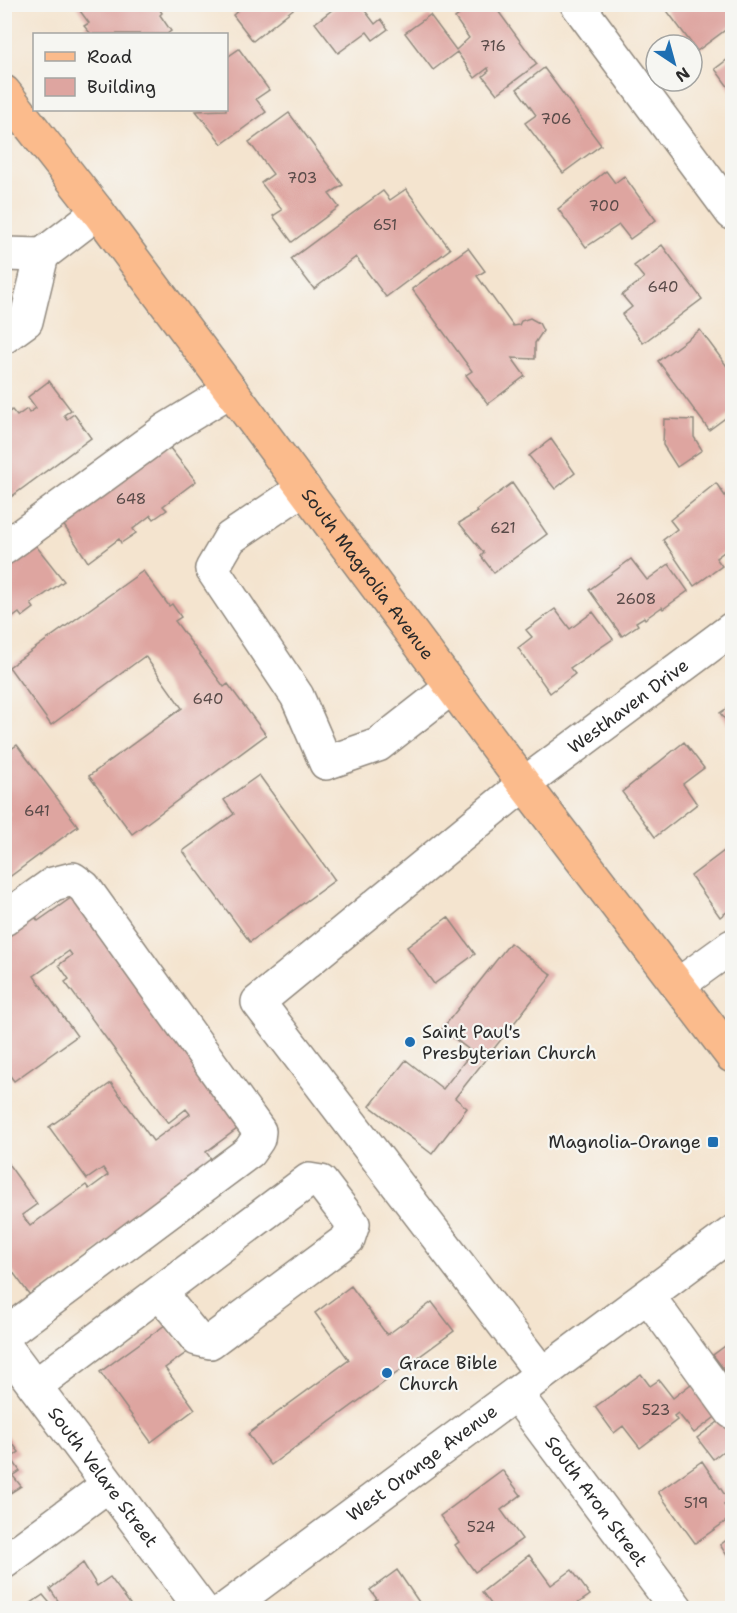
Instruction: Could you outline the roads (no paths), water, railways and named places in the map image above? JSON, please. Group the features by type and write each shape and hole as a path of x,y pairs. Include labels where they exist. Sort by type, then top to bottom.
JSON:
{"main road":[{"name":"South Magnolia Avenue","path":"4,92 98,212 524,784 732,1056"}],"street":[{"path":"577,4 732,213"},
{"path":"4,337 26,321 42,255 98,212"},
{"path":"4,254 42,255"},
{"path":"4,548 166,429 231,390"},
{"path":"304,488 230,538 212,569 297,696 326,763 378,745 452,687"},
{"name":"Westhaven Drive","path":"542,1374 258,1002 524,784 732,629"},
{"path":"4,919 53,884 73,879 84,887 259,1131 258,1139 249,1152 4,1335"},
{"path":"684,992 732,946"},
{"path":"684,992 732,972"},
{"path":"35,1386 309,1180 321,1182 353,1224 348,1239 210,1342 196,1339 160,1293"},
{"name":"West Orange Avenue","path":"227,1608 732,1233"},
{"path":"648,1296 732,1412"},
{"name":"South Velare Street","path":"5,1346 201,1608"},
{"name":"South Aron Street","path":"516,1394 676,1608"},
{"path":"4,1562 108,1485"}],"place":[{"name":"Saint Paul's Presbyterian Church","path":"410,1042"},
{"name":"Magnolia-Orange","path":"713,1142"},
{"name":"Grace Bible Church","path":"387,1373"}]}
